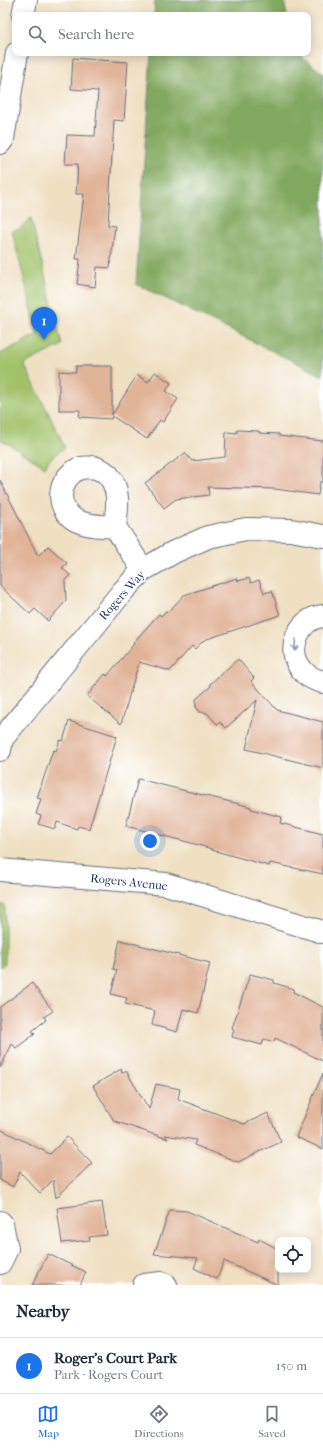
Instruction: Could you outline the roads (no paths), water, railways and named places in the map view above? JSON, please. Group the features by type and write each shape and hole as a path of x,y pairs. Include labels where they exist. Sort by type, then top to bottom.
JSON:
{"street":[{"path":"24,12 26,0"},
{"path":"0,143 3,139 17,56"},
{"path":"115,527 143,570"},
{"name":"Rogers Way","path":"0,750 2,739 123,591 143,570 174,552 208,537 246,529 292,530 323,536"},
{"path":"323,616 318,616 306,622 298,633 294,645 295,658 302,670 312,679 323,682"},
{"name":"Rogers Avenue","path":"0,870 166,884 323,932"},
{"path":"0,1222 2,1224 7,1249 0,1263"},
{"path":"144,1285 161,1283 166,1285"}],"place":[{"name":"Roger's Court Park","path":"44,340"}]}
